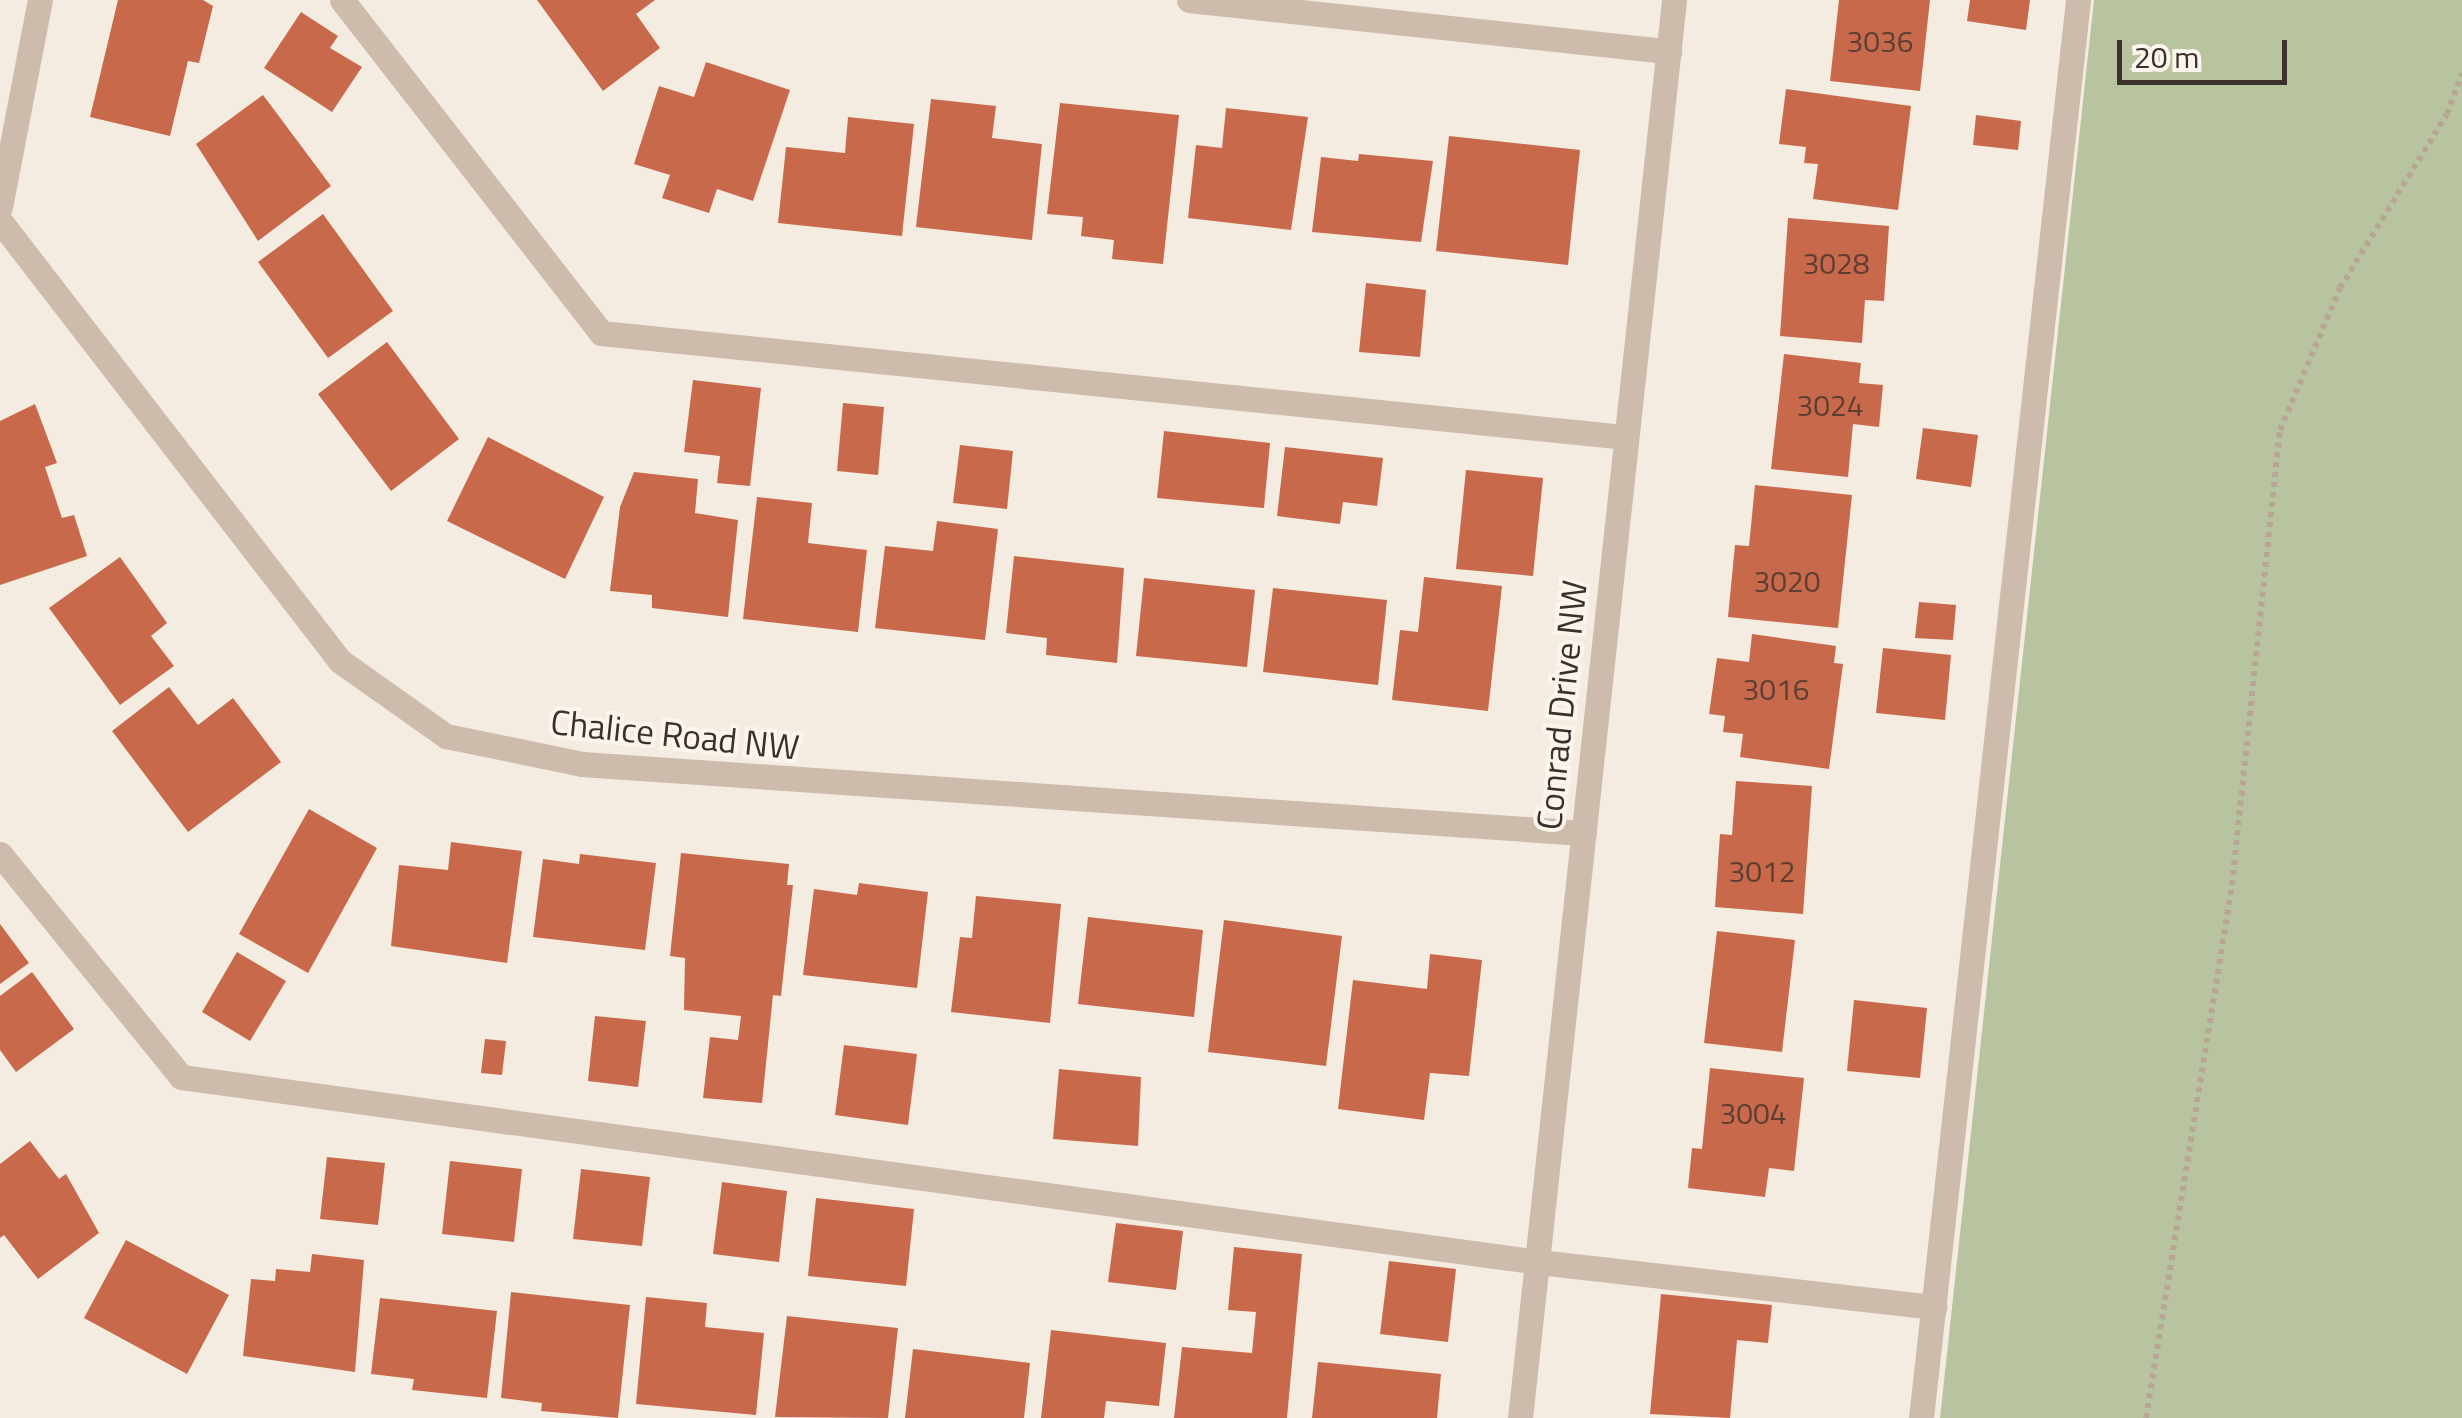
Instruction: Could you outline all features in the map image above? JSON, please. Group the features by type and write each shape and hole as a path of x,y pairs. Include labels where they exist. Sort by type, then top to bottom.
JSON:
{"street":[{"path":"0,206 40,0"},
{"path":"342,0 602,334 1624,437"},
{"path":"1189,0 1668,52"},
{"name":"Conrad Drive NW","path":"1520,1418 1674,0"},
{"path":"1921,1418 2078,0"},
{"name":"Chalice Road NW","path":"0,221 340,661 446,736 600,766 1584,833"},
{"path":"0,854 181,1076 1539,1262 1934,1307"}],"path":[{"path":"2146,1418 2232,886 2280,430 2340,288 2447,114 2462,74"}],"green space":[{"path":"2094,0 2462,0 2462,1418 1940,1418"}],"building":[{"path":"118,0 203,0 213,6 199,63 188,61 170,136 90,117"},
{"path":"537,0 655,0 636,14 660,48 603,91"},
{"path":"1839,0 1930,0 1920,91 1830,81"},
{"path":"1970,0 2030,0 2026,30 1967,21"},
{"path":"301,12 338,36 330,48 362,67 332,112 264,68"},
{"path":"706,62 790,90 753,201 717,189 709,213 662,198 670,175 634,164 659,86 694,97"},
{"path":"1786,89 1911,106 1898,210 1813,199 1818,164 1804,163 1806,147 1779,144"},
{"path":"263,95 331,186 258,241 196,144"},
{"path":"931,99 996,106 992,138 1042,144 1032,240 916,227"},
{"path":"1060,103 1179,115 1163,264 1112,259 1114,240 1081,236 1083,217 1047,214"},
{"path":"1226,108 1308,117 1291,230 1188,218 1196,145 1222,148"},
{"path":"1976,115 2021,121 2018,150 1973,145"},
{"path":"848,117 914,124 902,236 778,223 786,147 845,153"},
{"path":"1449,136 1580,150 1568,265 1436,251"},
{"path":"1359,154 1433,161 1421,242 1312,232 1321,157 1358,161"},
{"path":"323,214 393,311 328,358 258,262"},
{"path":"1788,218 1889,226 1884,301 1865,300 1862,343 1780,336"},
{"path":"1366,283 1426,290 1420,357 1359,352"},
{"path":"387,342 459,439 391,491 318,394"},
{"path":"1784,354 1861,363 1859,383 1883,385 1879,427 1853,424 1848,477 1771,469"},
{"path":"693,380 761,388 750,486 717,483 720,456 684,452"},
{"path":"843,403 884,407 878,475 837,471"},
{"path":"35,404 57,463 45,467 62,518 74,515 87,556 0,585 0,421"},
{"path":"1923,428 1978,435 1971,487 1916,479"},
{"path":"1164,431 1270,443 1264,508 1157,498"},
{"path":"488,437 604,497 565,579 447,521"},
{"path":"960,445 1013,451 1007,509 953,503"},
{"path":"1285,447 1383,458 1377,506 1343,502 1340,524 1277,516"},
{"path":"1466,470 1543,478 1533,576 1456,569"},
{"path":"634,472 698,479 695,513 738,520 728,617 652,608 652,595 610,591 620,507"},
{"path":"1755,485 1852,495 1838,628 1728,617 1735,545 1749,546"},
{"path":"757,497 812,503 808,543 867,550 858,632 743,619"},
{"path":"937,521 998,529 985,640 875,628 885,546 933,551"},
{"path":"1014,556 1124,568 1117,663 1046,655 1047,638 1006,633"},
{"path":"120,557 167,623 151,636 174,666 120,705 49,608"},
{"path":"1424,577 1502,586 1488,711 1392,700 1400,630 1418,632"},
{"path":"1144,578 1255,590 1247,667 1136,656"},
{"path":"1273,588 1387,600 1378,685 1263,672"},
{"path":"1919,602 1956,605 1953,640 1915,638"},
{"path":"1752,634 1836,646 1834,663 1843,664 1829,769 1740,757 1743,734 1723,732 1725,716 1709,714 1717,658 1749,662"},
{"path":"1883,648 1951,655 1945,720 1876,713"},
{"path":"169,687 198,725 233,698 281,762 188,832 112,731"},
{"path":"1736,781 1812,786 1803,914 1715,907 1720,834 1732,835"},
{"path":"309,809 377,848 308,973 239,934"},
{"path":"451,842 522,851 507,963 391,946 399,865 448,870"},
{"path":"681,853 789,864 787,885 793,885 781,996 773,995 762,1103 703,1098 710,1037 738,1040 741,1016 684,1010 685,958 670,956"},
{"path":"580,854 656,863 645,950 533,937 543,859 579,864"},
{"path":"859,883 928,892 917,988 803,975 814,889 857,895"},
{"path":"976,896 1061,904 1050,1023 951,1012 960,937 972,938"},
{"path":"1088,917 1203,930 1194,1017 1078,1004"},
{"path":"1224,920 1342,936 1326,1066 1208,1052"},
{"path":"0,924 29,963 0,984"},
{"path":"1717,931 1795,940 1782,1052 1704,1043"},
{"path":"237,952 286,981 250,1041 202,1012"},
{"path":"1430,954 1482,960 1469,1076 1430,1073 1424,1120 1338,1109 1353,980 1427,989"},
{"path":"32,972 74,1029 16,1072 0,1050 0,996"},
{"path":"1854,1000 1927,1008 1920,1078 1847,1071"},
{"path":"595,1016 646,1021 638,1087 588,1081"},
{"path":"485,1039 506,1041 502,1075 481,1073"},
{"path":"844,1045 917,1054 908,1125 835,1115"},
{"path":"1710,1068 1804,1078 1794,1171 1769,1168 1765,1197 1688,1188 1692,1148 1702,1149"},
{"path":"1059,1069 1141,1077 1138,1146 1053,1139"},
{"path":"30,1141 59,1179 66,1174 99,1233 38,1279 4,1235 0,1238 0,1164"},
{"path":"327,1157 385,1163 378,1225 320,1219"},
{"path":"450,1161 522,1169 514,1242 442,1234"},
{"path":"581,1169 650,1177 642,1246 573,1239"},
{"path":"722,1182 787,1191 779,1262 713,1254"},
{"path":"816,1198 914,1209 906,1286 808,1276"},
{"path":"1116,1223 1183,1231 1176,1290 1108,1282"},
{"path":"126,1240 229,1295 187,1374 84,1318"},
{"path":"1234,1247 1302,1254 1287,1418 1174,1418 1182,1347 1252,1353 1256,1312 1228,1310"},
{"path":"312,1254 364,1260 355,1372 243,1356 251,1279 275,1281 276,1269 310,1272"},
{"path":"1389,1261 1456,1269 1448,1342 1380,1334"},
{"path":"511,1292 630,1305 618,1418 541,1411 542,1403 501,1398"},
{"path":"1661,1294 1772,1305 1768,1343 1737,1340 1730,1418 1650,1414"},
{"path":"646,1297 707,1303 705,1327 764,1333 756,1415 636,1404"},
{"path":"380,1298 497,1311 487,1398 412,1390 414,1379 371,1374"},
{"path":"787,1316 898,1328 888,1418 775,1417"},
{"path":"1051,1330 1166,1343 1159,1406 1106,1401 1104,1418 1041,1418"},
{"path":"913,1349 1030,1363 1024,1418 905,1418"},
{"path":"1318,1362 1441,1374 1437,1418 1312,1418"}]}
